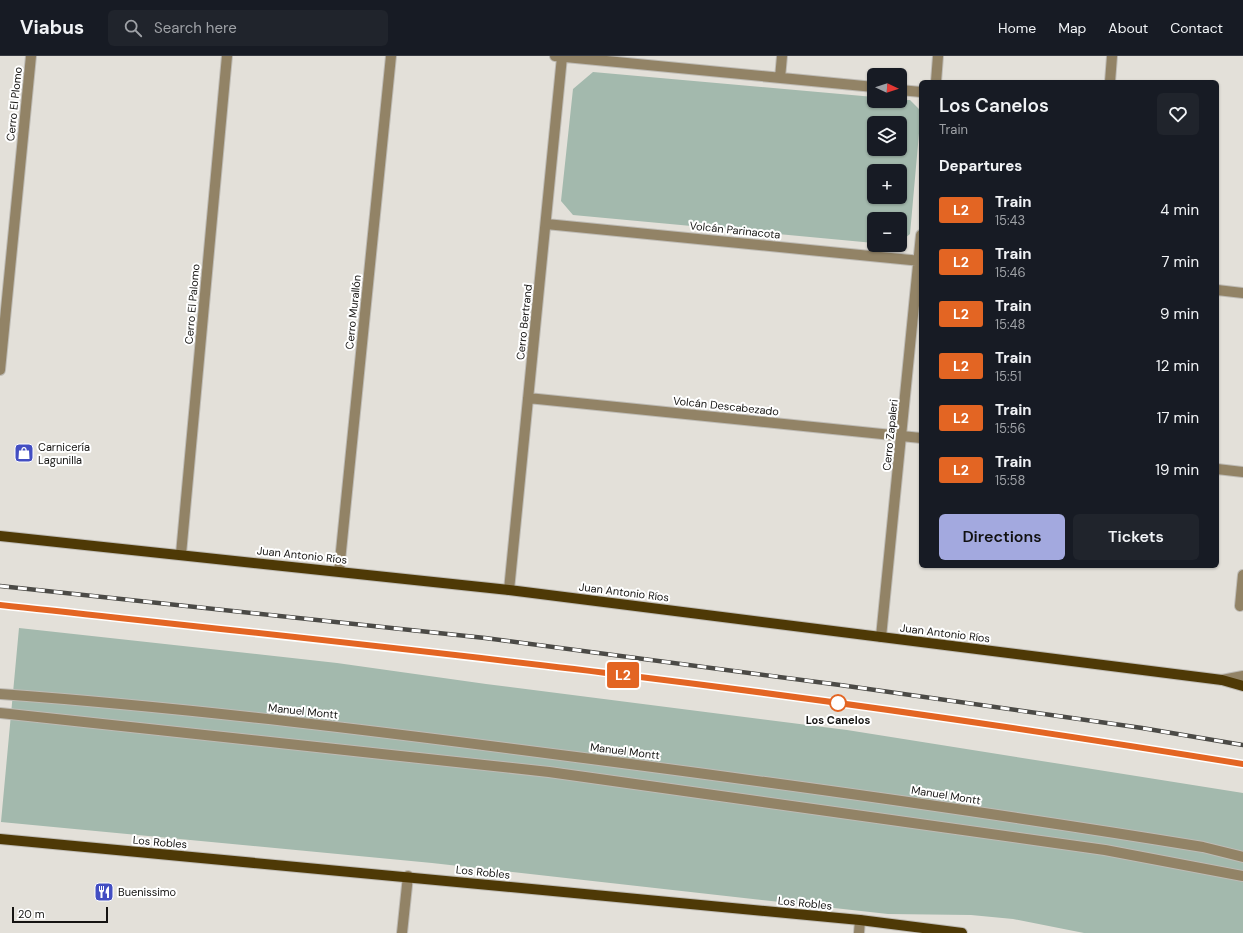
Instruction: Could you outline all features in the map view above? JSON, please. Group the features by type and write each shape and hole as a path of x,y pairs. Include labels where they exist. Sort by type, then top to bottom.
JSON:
{"main road":[{"name":"Juan Antonio Ríos","path":"0,536 509,590 1222,680 1243,686"},
{"name":"Los Robles","path":"0,839 408,876 860,920 962,933"}],"street":[{"name":"Cerro El Plomo","path":"0,370 1,347 31,56"},
{"name":"Cerro El Palomo","path":"180,554 227,56"},
{"name":"Cerro Murallón","path":"339,571 391,56"},
{"path":"559,56 867,86"},
{"name":"Cerro Bertrand","path":"509,590 546,224 559,56"},
{"path":"780,78 782,56"},
{"path":"936,80 938,56"},
{"path":"1110,80 1112,56"},
{"path":"907,91 919,92"},
{"name":"Volcán Parinacota","path":"546,224 919,261"},
{"name":"Cerro Zapaleri","path":"881,637 919,271"},
{"path":"1219,290 1243,293"},
{"name":"Volcán Descabezado","path":"528,398 919,438"},
{"path":"1219,469 1243,472"},
{"path":"1240,606 1243,575"},
{"path":"1222,680 1243,676"},
{"name":"Manuel Montt","path":"0,694 252,718 432,738 844,792 1203,847 1243,857"},
{"path":"0,713 548,772 1105,850 1243,876"},
{"path":"402,933 408,876"},
{"path":"859,933 860,920"}],"green space":[{"path":"593,72 867,96 867,108 907,108 907,100 910,100 919,109 919,133 910,234 907,236 907,212 867,212 867,242 573,215 561,201 573,89"},
{"path":"19,628 337,663 486,684 847,730 1243,793 1243,933 1084,933 1013,919 971,915 888,914 432,863 1,822"}],"railway":[{"path":"0,586 485,638 840,685 1142,728 1243,745"},
{"path":"0,605 312,639 623,676 933,717 1088,739 1243,764"}],"train":[{"name":"L2","path":"0,605 412,650 649,678 949,719 1243,764"}],"place":[{"name":"Carnicería Lagunilla","path":"24,453"},
{"name":"Los Canelos","path":"838,703"},
{"name":"Buenissimo","path":"104,892"}]}
